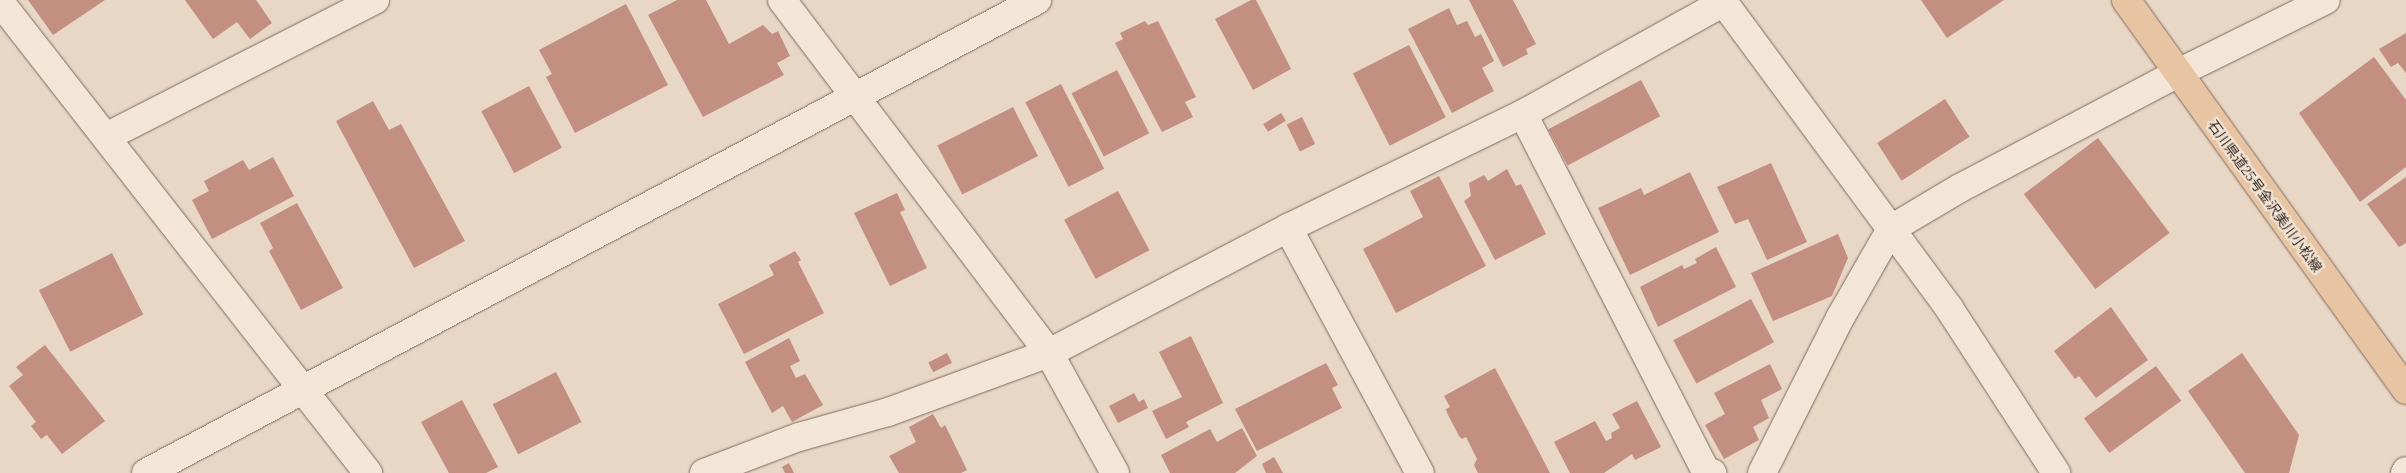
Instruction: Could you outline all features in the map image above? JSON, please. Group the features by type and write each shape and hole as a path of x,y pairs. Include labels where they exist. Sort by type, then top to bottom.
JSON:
{"main road":[{"name":"石川県道25号金沢美川小松線","path":"2126,0 2176,74 2406,390"}],"street":[{"path":"106,137 375,0"},
{"path":"782,0 1049,353 1115,473"},
{"path":"146,473 1037,0"},
{"path":"1762,473 1840,318 1891,229 1960,188 2176,74 2326,0"},
{"path":"704,473 799,437 888,412 1049,353 1288,228 1522,114 1723,1 1949,308 2056,473"},
{"path":"0,2 368,473"},
{"path":"1522,114 1705,470 1712,473"},
{"path":"1288,228 1420,473"}],"building":[{"path":"28,0 105,0 53,35"},
{"path":"185,0 256,0 272,23 250,39 237,22 213,39"},
{"path":"677,0 706,0 729,44 763,25 772,34 778,31 790,56 777,63 784,75 703,117 648,15"},
{"path":"1251,0 1256,0 1291,69 1253,90 1215,19"},
{"path":"1469,0 1513,0 1536,44 1526,49 1528,54 1503,67"},
{"path":"1921,0 2004,0 1947,38"},
{"path":"626,4 668,85 575,133 546,77 552,74 539,50"},
{"path":"1449,8 1457,25 1467,21 1475,37 1481,34 1494,61 1482,68 1494,91 1452,113 1408,29"},
{"path":"1145,21 1148,25 1158,21 1196,97 1185,102 1193,117 1162,132 1115,43 1123,39 1120,33"},
{"path":"2406,33 2406,73 2398,63 2391,67 2379,49"},
{"path":"1409,45 1446,117 1390,146 1353,74"},
{"path":"2374,57 2406,100 2406,167 2360,202 2299,113"},
{"path":"1117,70 1149,133 1104,156 1072,93"},
{"path":"1641,80 1660,116 1568,165 1548,129"},
{"path":"1061,84 1104,169 1068,187 1025,102"},
{"path":"529,86 562,148 514,173 481,111"},
{"path":"1945,99 1970,137 1902,181 1877,143"},
{"path":"373,101 389,130 401,124 465,241 414,268 336,121"},
{"path":"1013,107 1038,156 962,195 937,146"},
{"path":"1281,113 1286,121 1268,132 1263,124"},
{"path":"1302,117 1315,144 1300,151 1287,124"},
{"path":"2098,138 2170,233 2095,289 2024,194"},
{"path":"273,157 294,196 212,239 192,200 209,191 204,181 243,160 249,170"},
{"path":"1771,163 1807,242 1767,260 1748,219 1735,224 1717,187"},
{"path":"1507,169 1516,186 1521,184 1546,234 1495,260 1464,201 1471,196 1469,183 1484,175 1488,181"},
{"path":"1690,172 1719,232 1630,275 1598,208 1641,188 1644,195"},
{"path":"1439,176 1486,266 1396,313 1363,249 1423,217 1410,191"},
{"path":"2406,177 2406,243 2399,247 2367,204"},
{"path":"1118,191 1149,250 1096,279 1064,220"},
{"path":"897,193 905,210 900,212 927,268 890,286 854,213"},
{"path":"297,203 343,288 301,310 269,251 273,248 260,223"},
{"path":"1838,234 1848,258 1832,296 1773,321 1751,273"},
{"path":"1716,247 1736,287 1658,327 1640,287 1682,265 1684,269 1697,263 1695,259"},
{"path":"795,251 801,260 798,262 824,313 744,354 718,304 774,275 769,265"},
{"path":"112,253 143,314 70,352 39,290"},
{"path":"1751,299 1774,342 1696,384 1673,340"},
{"path":"2111,307 2148,360 2096,398 2079,376 2075,379 2054,351"},
{"path":"1191,336 1223,403 1186,422 1189,427 1166,439 1152,411 1182,397 1159,352"},
{"path":"789,338 800,361 790,366 796,378 805,374 823,405 792,422 783,406 772,413 745,362"},
{"path":"45,345 105,421 62,454 47,435 41,439 31,426 36,422 9,386 23,375 16,367"},
{"path":"947,353 952,363 933,372 928,363"},
{"path":"2242,353 2299,435 2289,473 2245,473 2188,391"},
{"path":"1326,363 1338,385 1332,388 1342,408 1257,451 1235,409"},
{"path":"1770,364 1782,389 1761,400 1769,418 1753,427 1759,440 1724,459 1705,425 1725,414 1714,393"},
{"path":"2156,366 2181,401 2109,453 2084,418"},
{"path":"1495,368 1550,473 1478,473 1474,465 1477,459 1466,437 1462,439 1459,436 1447,413 1446,409 1450,407 1444,396"},
{"path":"556,372 581,422 518,454 493,404"},
{"path":"1134,393 1139,402 1144,399 1148,408 1118,423 1109,406"},
{"path":"462,400 498,467 486,473 449,473 421,422"},
{"path":"1637,401 1661,447 1635,460 1632,454 1604,473 1570,473 1554,442 1595,421 1606,441 1612,438 1611,433 1620,428 1612,414"},
{"path":"933,414 941,428 945,425 967,470 961,473 899,473 889,456 916,442 909,427"},
{"path":"1242,428 1257,456 1235,473 1170,473 1161,455 1210,429 1217,442"},
{"path":"1274,457 1283,473 1266,473 1262,464"},
{"path":"789,463 794,473 785,473 782,467"}]}
